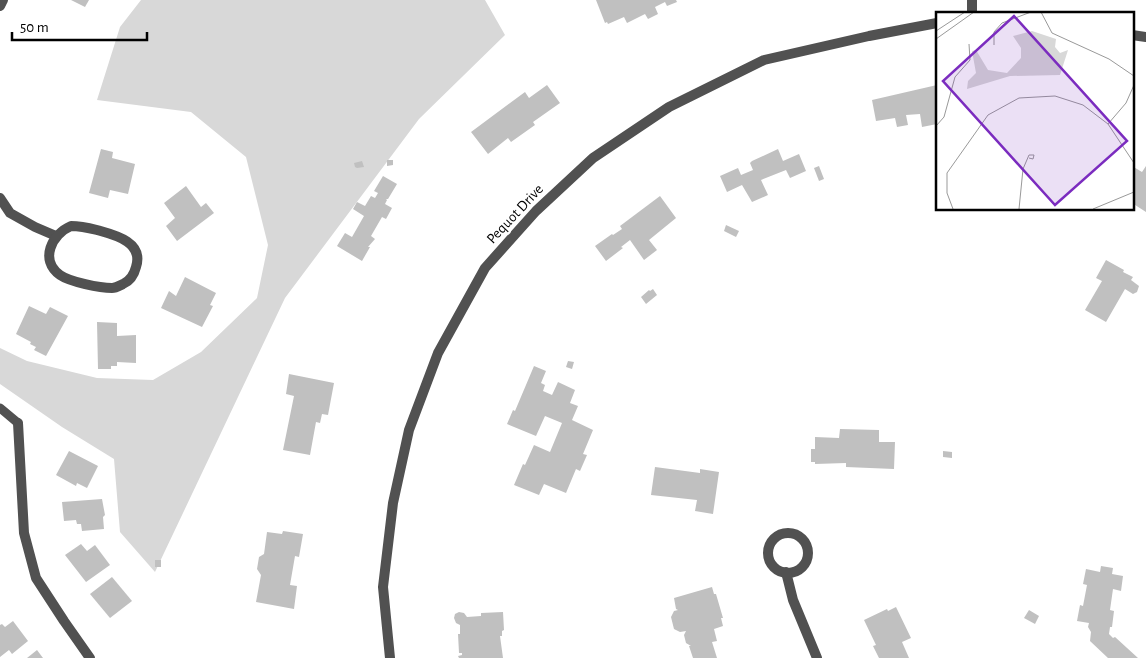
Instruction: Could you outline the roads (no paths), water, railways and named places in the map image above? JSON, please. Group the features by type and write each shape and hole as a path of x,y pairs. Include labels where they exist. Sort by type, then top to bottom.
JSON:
{"street":[{"path":"0,6 3,0"},
{"name":"Pequot Drive","path":"390,658 383,587 393,503 410,430 438,353 485,268 536,211 593,158 669,107 764,60 936,23"},
{"path":"0,198 10,212 35,227 56,236"},
{"path":"77,226 125,238 132,245 137,256 137,265 133,276 126,283 114,288 69,280 55,270 49,255 50,246 56,236 62,230 77,226"},
{"path":"18,422 24,533 36,578 90,658"},
{"path":"786,572 793,600 817,658"}],"lane":[{"path":"0,408 18,422"}]}
